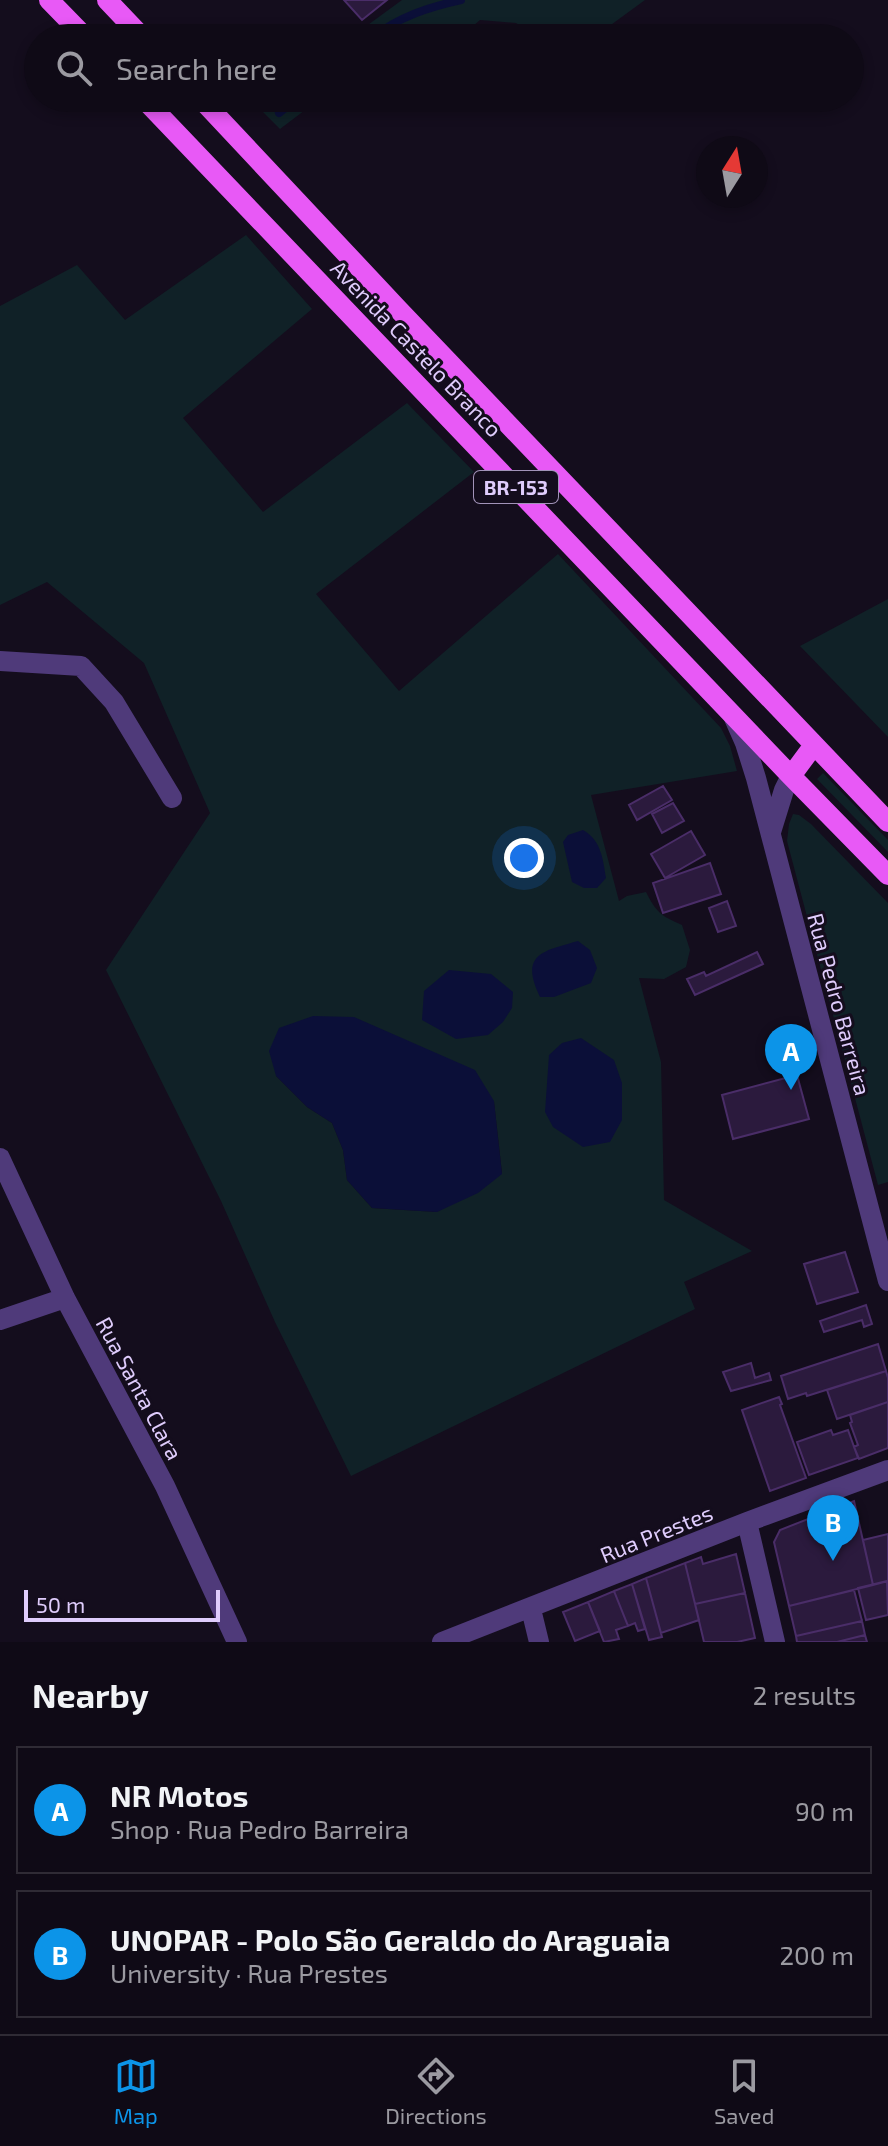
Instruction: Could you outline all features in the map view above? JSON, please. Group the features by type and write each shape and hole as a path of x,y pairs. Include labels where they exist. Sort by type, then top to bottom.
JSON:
{"main road":[{"path":"49,0 72,24"},
{"path":"107,0 130,24"},
{"name":"Avenida Castelo Branco","path":"156,112 888,875"},
{"name":"Avenida Castelo Branco","path":"213,112 888,822"},
{"path":"367,331 399,310"},
{"path":"791,776 814,745"}],"street":[{"path":"0,661 81,666 114,702 172,798"},
{"name":"Rua Pedro Barreira","path":"733,715 749,755 771,832 888,1281"},
{"path":"771,832 791,776"},
{"name":"Rua Santa Clara","path":"0,1158 65,1298 165,1486 237,1642"},
{"path":"0,1320 65,1298"},
{"name":"Rua Prestes","path":"442,1642 888,1470"},
{"path":"747,1522 775,1642"},
{"path":"531,1609 539,1642"}],"shaded area":[{"path":"402,0 645,0 612,24 517,24 480,20 475,24 369,24"},
{"path":"263,112 302,112 280,129"},
{"path":"246,235 312,309 183,418 263,512 407,403 474,472 316,594 399,691 558,554 721,728 737,771 591,795 619,901 646,892 660,913 682,925 690,950 686,967 664,979 639,978 661,1062 664,1200 752,1251 684,1282 695,1309 351,1476 275,1322 221,1201 106,970 210,813 144,663 47,582 0,605 0,306 77,265 125,320","holes":["276,1076 494,1102 502,1173 437,1212 372,1208 347,1180 343,1150 332,1123 307,1107"]},
{"path":"888,599 888,737 800,646"},
{"path":"823,773 888,840 888,852 817,779"},
{"path":"793,814 811,824 888,903 888,1182 878,1185 787,841"},
{"path":"583,830 594,839 602,857 606,878 597,888 584,888 572,882 563,842 568,835"},
{"path":"578,941 590,950 597,968 591,983 554,997 540,997 532,972 538,957 554,948"},
{"path":"449,970 491,974 513,992 512,1008 503,1022 488,1035 456,1039 422,1020 424,991"},
{"path":"313,1016 354,1017 475,1070 494,1101 502,1174 478,1193 437,1212 372,1208 347,1180 343,1150 332,1123 307,1107 276,1076 269,1051 279,1028"},
{"path":"581,1038 614,1060 622,1083 622,1120 610,1142 583,1147 553,1127 545,1112 549,1055 562,1043"}],"building":[{"path":"344,0 387,0 362,20"},
{"path":"663,786 672,800 637,820 629,805"},
{"path":"673,803 684,821 662,833 652,814"},
{"path":"691,831 705,855 665,878 651,854"},
{"path":"710,863 721,894 663,913 653,883"},
{"path":"727,901 736,926 718,932 709,908"},
{"path":"757,952 763,964 695,995 687,979 704,972 706,976"},
{"path":"797,1075 809,1119 733,1139 722,1095"},
{"path":"845,1252 858,1292 817,1304 804,1264"},
{"path":"866,1305 872,1324 864,1327 862,1320 824,1332 820,1321"},
{"path":"878,1344 886,1371 788,1399 781,1376"},
{"path":"751,1363 755,1378 769,1373 771,1380 731,1391 723,1372"},
{"path":"886,1371 888,1402 837,1419 827,1390"},
{"path":"779,1397 806,1478 770,1491 742,1410"},
{"path":"888,1402 888,1448 859,1459 854,1447 858,1445 850,1415"},
{"path":"831,1430 833,1435 848,1430 858,1458 809,1475 797,1442"},
{"path":"854,1501 873,1585 789,1606 774,1542 780,1530"},
{"path":"888,1534 888,1581 873,1585 863,1540"},
{"path":"736,1554 745,1593 695,1604 685,1563 701,1557 703,1564"},
{"path":"685,1563 699,1620 661,1633 646,1578"},
{"path":"646,1578 662,1637 649,1640 632,1584"},
{"path":"887,1581 888,1615 866,1620 858,1588"},
{"path":"632,1584 645,1629 638,1631 635,1623 628,1626 614,1591"},
{"path":"854,1590 862,1621 796,1636 789,1606"},
{"path":"614,1591 628,1626 616,1630 619,1639 604,1642 588,1602"},
{"path":"745,1593 755,1638 737,1642 704,1642 695,1604"},
{"path":"588,1602 600,1631 575,1641 563,1612"},
{"path":"862,1621 865,1635 837,1642 797,1642 796,1636"},
{"path":"865,1635 867,1642 837,1642"}],"waterway":[{"path":"392,24 461,0"}],"place":[{"name":"NR Motos","path":"791,1090"},
{"name":"UNOPAR - Polo São Geraldo do Araguaia","path":"833,1561"}]}
